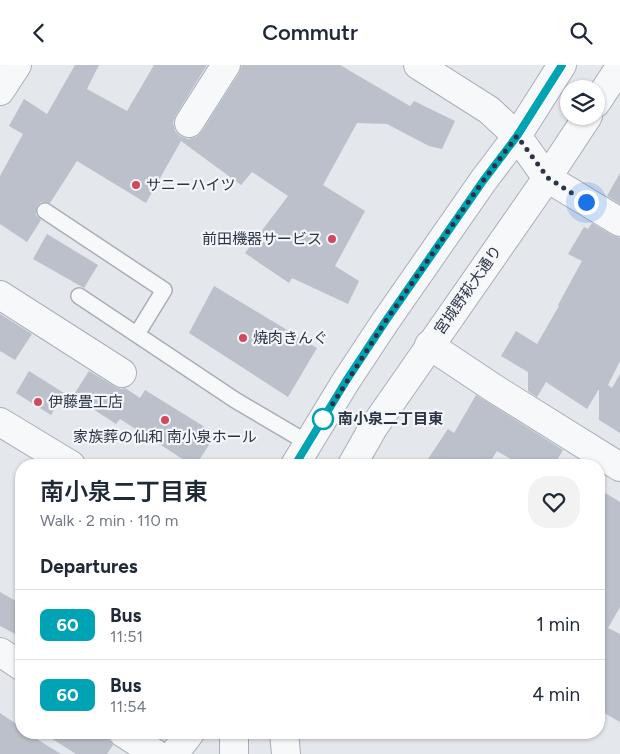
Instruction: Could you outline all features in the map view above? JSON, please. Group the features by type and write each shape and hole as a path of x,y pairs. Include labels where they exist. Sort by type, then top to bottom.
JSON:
{"street":[{"path":"0,91 17,65"},
{"path":"189,123 226,65"},
{"path":"418,65 489,110 517,136 548,178 620,222"},
{"path":"301,454 385,322 483,181 517,136 562,65"},
{"path":"605,90 620,67"},
{"name":"宮城野萩大通り","path":"355,459 372,428 548,178 582,125"},
{"path":"0,295 122,373"},
{"path":"429,345 495,389 620,467"},
{"path":"0,422 61,459"},
{"path":"0,652 15,662"},
{"path":"132,739 156,754"},
{"path":"174,754 185,739"},
{"path":"234,739 234,754"},
{"path":"285,739 286,754"}],"lane":[{"path":"45,211 164,290 137,334"},
{"path":"79,296 234,401 301,454"}],"building":[{"path":"75,65 99,65 87,89 127,111 154,65 207,65 173,122 175,131 180,136 188,139 196,137 202,131 239,73 242,65 340,65 410,106 414,101 455,121 442,149 429,146 387,124 357,123 323,185 365,211 335,266 359,281 348,304 292,278 289,283 245,253 288,196 252,172 241,185 181,141 146,203 77,161 50,203 41,202 37,206 36,215 41,220 27,242 0,224 0,176 23,134 9,126 24,99 47,114"},
{"path":"620,173 620,204 607,196"},
{"path":"592,223 620,238 620,361 608,385 612,388 620,374 620,433 599,420 599,389 587,409 546,382 537,397 528,391 528,372 501,356 516,331 537,344 582,261 568,254 584,227 588,229"},
{"path":"47,234 98,265 84,288 33,259"},
{"path":"214,286 317,348 288,397 189,333"},
{"path":"0,314 32,334 15,360 0,351"},
{"path":"29,371 64,393 51,415 16,393"},
{"path":"89,371 114,386 121,389 125,388 140,398 145,390 216,434 200,459 183,459 120,419 116,424 73,396"},
{"path":"476,395 563,450 558,459 511,459 497,451 492,459 428,459 448,429 454,433"},
{"path":"605,493 620,502 620,607 608,628 620,634 620,722 605,713"},
{"path":"0,592 15,601 15,634 0,626"},
{"path":"0,713 15,723 15,739 37,739 61,754 0,754"},
{"path":"52,739 109,739 113,745 107,754 76,754"}],"bus line":[{"name":"60","path":"299,459 385,322 483,181 517,136 562,65"}],"place":[{"name":"サニーハイツ","path":"136,185"},
{"name":"前田機器サービス","path":"332,239"},
{"name":"焼肉きんぐ","path":"243,338"},
{"name":"伊藤畳工店","path":"38,402"},
{"name":"南小泉二丁目東","path":"323,419"},
{"name":"家族葬の仙和 南小泉ホール","path":"165,420"}],"route":[{"path":"323,419 385,322 483,181 517,136 548,178 586,202"}]}
